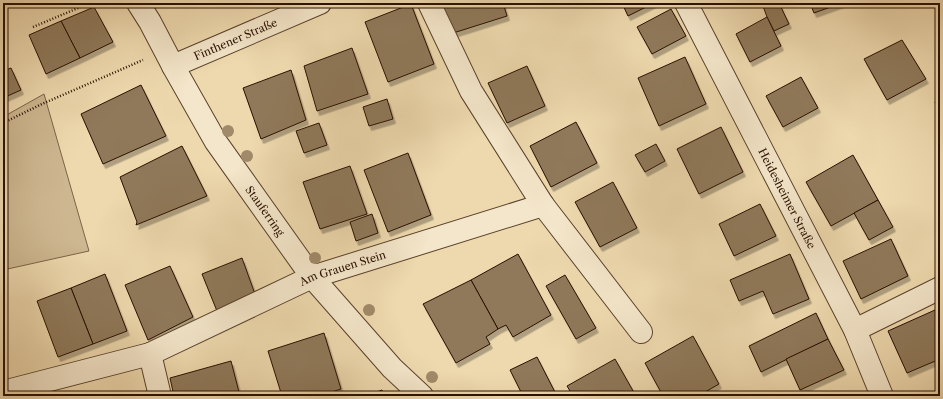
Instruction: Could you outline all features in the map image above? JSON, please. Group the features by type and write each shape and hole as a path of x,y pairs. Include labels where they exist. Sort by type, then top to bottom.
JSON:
{"street":[{"name":"Stauferring","path":"138,3 216,142 312,278 392,368 422,396"},
{"name":"Finthener Straße","path":"173,66 320,3"},
{"path":"429,3 471,91 543,205 641,332"},
{"name":"Heidesheimer Straße","path":"686,3 855,330 882,396"},
{"name":"Am Grauen Stein","path":"3,392 150,354 312,278 543,205"},
{"path":"855,330 940,288"},
{"path":"150,354 160,396"}],"path":[{"path":"33,27 90,3"},
{"path":"3,123 42,104 146,59 173,66"}],"shaded area":[{"path":"44,94 89,251 3,270 3,117"}],"building":[{"path":"440,3 503,3 507,16 450,34"},
{"path":"622,3 654,3 628,16"},
{"path":"770,3 779,3 789,24 774,31 763,6"},
{"path":"810,3 842,3 814,13"},
{"path":"411,4 434,64 388,82 365,22"},
{"path":"94,7 113,42 80,58 61,21"},
{"path":"671,9 686,36 652,54 637,27"},
{"path":"767,17 781,46 750,62 736,34"},
{"path":"61,21 80,58 46,74 29,35"},
{"path":"902,40 926,79 887,100 864,59"},
{"path":"352,48 368,94 317,111 304,66"},
{"path":"685,57 706,104 659,126 638,78"},
{"path":"527,66 545,106 507,123 488,83"},
{"path":"11,68 21,90 3,98 3,71"},
{"path":"291,70 306,120 261,139 243,88"},
{"path":"801,77 818,108 783,127 766,96"},
{"path":"141,85 166,136 103,164 81,114"},
{"path":"387,99 393,119 369,126 363,107"},
{"path":"940,100 940,117 935,102"},
{"path":"576,122 597,163 551,187 530,146"},
{"path":"319,123 327,145 304,153 296,131"},
{"path":"721,127 743,172 699,194 677,149"},
{"path":"656,144 665,161 645,172 635,155"},
{"path":"182,146 207,196 136,225 137,222 120,177"},
{"path":"408,153 431,215 388,232 364,170"},
{"path":"853,155 878,200 831,226 806,182"},
{"path":"350,166 367,214 320,229 303,182"},
{"path":"613,182 637,228 600,247 575,202"},
{"path":"878,200 893,227 869,240 854,213"},
{"path":"760,204 776,236 734,256 719,224"},
{"path":"372,214 378,233 356,241 350,222"},
{"path":"891,239 908,276 861,299 843,261"},
{"path":"518,254 551,315 513,337 506,325 498,329 471,280"},
{"path":"790,254 809,299 773,314 763,291 739,301 730,280"},
{"path":"242,258 255,294 217,311 202,274"},
{"path":"170,266 193,317 148,340 125,285"},
{"path":"105,274 127,331 93,344 71,288"},
{"path":"565,275 596,328 576,339 546,286"},
{"path":"471,280 498,329 486,337 490,344 456,363 423,304"},
{"path":"71,288 93,344 58,357 37,301"},
{"path":"935,310 940,322 940,359 907,373 888,331"},
{"path":"816,313 828,339 761,372 749,346"},
{"path":"324,333 341,389 319,396 282,396 268,351"},
{"path":"693,336 719,384 698,396 663,396 645,363"},
{"path":"828,339 844,370 800,390 786,359"},
{"path":"537,357 557,396 523,396 510,370"},
{"path":"615,359 636,396 573,396 567,386"},
{"path":"231,361 240,396 174,396 170,378"},
{"path":"382,390 384,396 366,396"}]}
